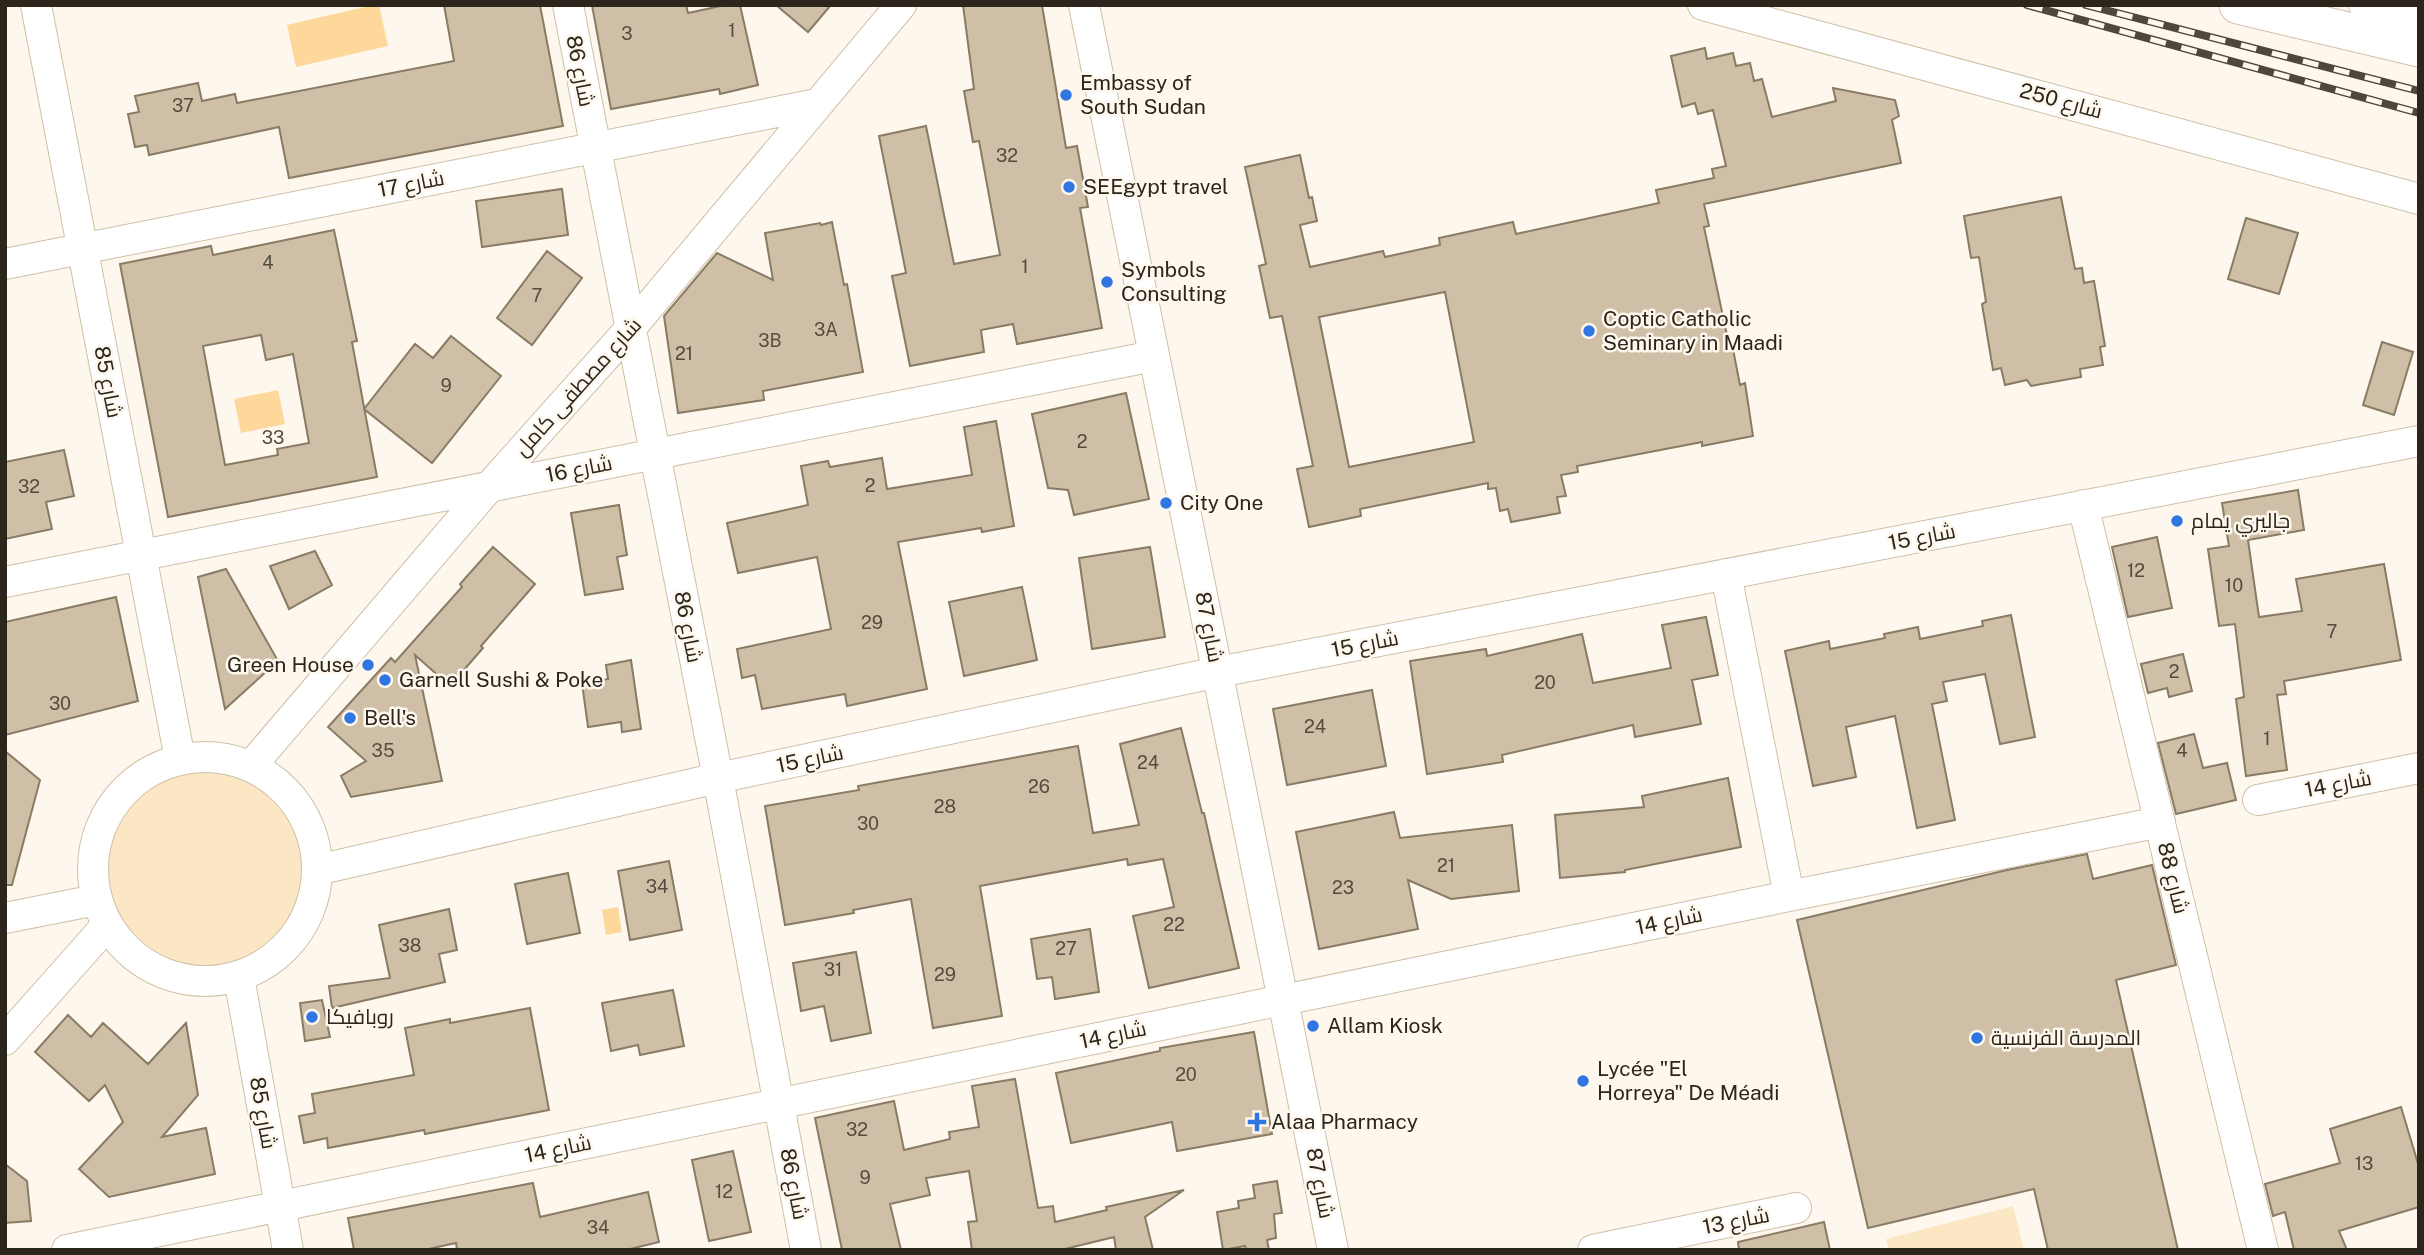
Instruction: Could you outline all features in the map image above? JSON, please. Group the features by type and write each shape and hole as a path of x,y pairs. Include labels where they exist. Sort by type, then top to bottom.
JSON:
{"main road":[{"path":"2238,5 2419,48"}],"street":[{"name":"شارع 85","path":"36,5 180,759"},
{"name":"شارع 86","path":"568,5 718,778 806,1250"},
{"name":"شارع مصطفى كامل","path":"251,766 490,486 630,329 901,5"},
{"name":"شارع 87","path":"1084,5 1333,1250"},
{"name":"شارع 250","path":"1703,5 2419,199"},
{"path":"2364,5 2419,19"},
{"name":"شارع 17","path":"5,264 817,104"},
{"name":"شارع 16","path":"5,582 1154,356"},
{"name":"شارع 15","path":"317,870 718,778 1218,672 2419,441"},
{"name":"شارع 88","path":"2083,505 2263,1250"},
{"path":"1726,574 1789,896"},
{"path":"216,758 251,766 278,784 299,808 313,838 317,870 314,894 307,916 295,936 279,954 260,968 239,977 209,982 178,979 150,968 125,950 101,913 92,880 96,840 103,820 127,788 143,775 180,759 216,758"},
{"name":"شارع 14","path":"2258,800 2419,768"},
{"name":"شارع 14","path":"67,1250 2160,822"},
{"path":"5,918 101,913"},
{"path":"5,1040 101,913"},
{"name":"شارع 85","path":"239,977 288,1250"},
{"name":"شارع 13","path":"1593,1250 1796,1208"}],"shaded area":[{"path":"379,5 388,46 296,67 287,25"},
{"path":"278,390 285,424 241,433 234,399"},
{"path":"201,766 240,774 274,796 296,830 304,869 296,908 274,942 240,964 201,972 162,964 128,942 106,908 98,869 106,830 128,796 162,774"},
{"path":"618,907 622,932 606,935 602,910"},
{"path":"2013,1206 2024,1250 1889,1250 1886,1239"}],"building":[{"path":"444,5 540,5 563,126 289,178 279,127 149,155 147,145 135,147 128,114 139,112 135,96 198,83 202,101 235,94 237,103 454,61"},
{"path":"592,5 686,5 688,13 725,5 740,5 758,85 720,94 719,89 611,109"},
{"path":"776,5 831,5 808,32"},
{"path":"963,5 1042,5 1066,148 1077,146 1088,207 1080,208 1102,328 1017,344 1013,324 981,330 984,352 910,366 892,276 906,273 879,136 926,126 954,264 1000,255 979,141 973,142 964,91 974,89"},
{"name":"Coptic Catholic Seminary in Maadi","path":"1705,48 1707,59 1733,53 1736,66 1750,63 1754,81 1762,79 1772,117 1836,101 1833,88 1895,100 1899,116 1892,120 1901,163 1704,204 1709,226 1704,227 1729,345 1732,344 1740,385 1745,383 1753,436 1702,446 1702,442 1577,466 1578,472 1561,475 1566,496 1557,497 1560,513 1511,522 1508,509 1500,511 1496,488 1488,489 1488,483 1360,509 1361,516 1309,527 1297,469 1313,466 1282,316 1270,318 1259,266 1266,264 1245,167 1300,155 1317,221 1300,225 1310,267 1383,251 1385,257 1440,245 1439,238 1513,222 1516,234 1659,203 1656,190 1714,178 1712,169 1726,166 1713,110 1698,114 1695,103 1682,107 1671,56","holes":["1445,292 1474,442 1349,467 1319,317"]},
{"path":"562,189 568,235 482,247 476,201"},
{"path":"2061,197 2075,269 2082,268 2084,283 2094,281 2105,346 2100,347 2103,365 2080,369 2081,377 2031,386 2027,380 2005,385 2001,368 1993,370 1982,304 1986,302 1979,257 1971,258 1964,216"},
{"path":"2246,218 2298,233 2279,294 2228,279"},
{"path":"832,222 844,285 847,284 863,372 763,391 764,400 678,413 664,316 717,253 773,280 765,233"},
{"path":"334,230 357,341 352,342 377,477 168,517 120,264 211,246 213,255","holes":["261,335 266,360 293,354 309,443 277,449 278,455 225,465 203,346"]},
{"path":"547,251 582,278 532,345 497,318"},
{"path":"451,336 501,376 432,463 364,409 415,344 433,358"},
{"path":"2382,342 2413,352 2394,415 2363,405"},
{"path":"1126,393 1149,499 1074,515 1068,490 1048,488 1032,414"},
{"path":"996,421 1014,526 982,532 981,528 898,542 927,689 847,706 845,694 762,709 755,675 742,678 737,649 831,629 817,557 738,573 727,523 808,505 801,466 828,461 830,467 882,458 887,489 972,475 964,427"},
{"path":"64,450 74,496 46,502 52,529 5,539 5,462"},
{"path":"2298,490 2304,530 2248,540 2259,617 2302,611 2296,579 2384,564 2401,660 2284,681 2286,694 2277,695 2287,770 2246,776 2236,699 2244,697 2235,624 2219,626 2208,549 2229,546 2222,503"},
{"path":"619,505 627,555 617,557 623,589 585,595 571,513"},
{"path":"2157,537 2172,608 2128,617 2112,547"},
{"path":"493,547 535,584 450,686 415,655 442,781 351,797 341,776 366,761 328,727 391,658 395,662 462,587 460,584"},
{"path":"1150,547 1165,637 1092,649 1079,558"},
{"path":"315,551 332,585 289,609 270,566"},
{"path":"226,569 278,661 225,709 198,577"},
{"path":"1022,587 1037,660 964,676 949,602"},
{"path":"116,597 138,701 5,735 5,622"},
{"path":"2011,615 2035,737 2000,744 1985,674 1943,682 1947,701 1932,704 1955,820 1917,828 1895,716 1846,727 1856,777 1813,786 1785,651 1829,641 1830,649 1885,638 1884,634 1918,627 1920,639 1983,626 1982,621"},
{"path":"1706,617 1718,675 1692,680 1701,724 1635,737 1633,725 1502,755 1503,762 1427,774 1410,661 1486,649 1487,656 1582,634 1593,683 1671,668 1662,625"},
{"path":"2183,654 2192,691 2169,697 2167,688 2148,693 2141,664"},
{"path":"631,660 641,729 622,732 621,722 588,727 582,683 608,679 606,665"},
{"path":"1372,690 1386,766 1287,785 1273,709"},
{"path":"1181,728 1204,813 1239,968 1149,988 1133,916 1174,907 1163,859 1128,865 1127,859 980,886 1002,1016 933,1028 911,899 853,910 854,913 785,925 765,806 859,790 858,786 1078,746 1093,833 1139,825 1120,744"},
{"path":"2194,734 2203,768 2227,763 2236,800 2176,814 2158,743"},
{"path":"5,751 40,780 12,885 5,885"},
{"path":"1728,778 1741,847 1625,872 1560,878 1555,815 1644,807 1642,796"},
{"path":"1394,812 1400,838 1512,825 1519,891 1451,899 1408,880 1418,929 1319,949 1296,832"},
{"name":"المدرسة الفرنسية","path":"2087,854 2093,879 2152,865 2176,965 2116,980 2178,1250 2048,1250 2034,1189 1868,1228 1797,920 2007,870"},
{"path":"669,861 682,930 630,940 618,871"},
{"path":"568,873 580,933 527,944 515,884"},
{"path":"449,909 457,950 439,954 445,982 332,1008 329,986 390,978 379,925"},
{"path":"1090,929 1099,992 1055,999 1052,977 1037,979 1031,939"},
{"path":"856,952 871,1033 831,1041 824,1006 801,1011 793,963"},
{"path":"673,990 684,1046 640,1055 638,1045 611,1051 602,1003"},
{"path":"322,1000 330,1037 305,1041 300,1003"},
{"path":"530,1008 549,1110 425,1134 424,1130 328,1148 327,1138 304,1143 299,1116 315,1113 312,1094 414,1075 405,1028 450,1019 450,1023"},
{"path":"68,1015 91,1037 103,1023 148,1064 186,1023 198,1095 162,1137 206,1128 215,1174 109,1197 79,1169 123,1122 105,1085 89,1101 35,1052"},
{"path":"1254,1032 1272,1134 1177,1151 1172,1122 1071,1143 1056,1073 1160,1051 1160,1048"},
{"path":"1015,1079 1038,1208 1053,1206 1055,1222 1107,1210 1106,1207 1184,1190 1145,1217 1153,1250 1116,1250 1114,1237 1061,1250 972,1250 968,1222 977,1221 969,1171 926,1178 930,1195 890,1204 901,1250 842,1250 815,1118 894,1101 904,1150 950,1139 949,1132 979,1127 972,1086"},
{"path":"2401,1107 2419,1167 2419,1207 2339,1231 2347,1250 2294,1250 2285,1212 2273,1216 2265,1184 2340,1163 2330,1129"},
{"path":"733,1151 751,1232 709,1241 692,1160"},
{"path":"5,1164 27,1181 31,1221 5,1223"},
{"path":"1277,1181 1282,1213 1274,1214 1276,1238 1267,1240 1269,1250 1246,1250 1245,1246 1223,1250 1217,1212 1239,1208 1238,1201 1255,1198 1253,1185"},
{"path":"533,1183 540,1217 648,1192 659,1242 626,1250 457,1250 456,1243 424,1250 354,1250 348,1218"},
{"path":"1824,1222 1830,1250 1739,1250 1738,1242"}],"railway":[{"path":"2027,5 2419,113"},
{"path":"2086,5 2419,91"}],"place":[{"name":"Embassy of South Sudan","path":"1066,95"},
{"name":"SEEgypt travel","path":"1069,187"},
{"name":"Symbols Consulting","path":"1107,282"},
{"name":"Coptic Catholic Seminary in Maadi","path":"1589,331"},
{"name":"City One","path":"1166,503"},
{"name":"جاليري يمام","path":"2177,521"},
{"name":"Green House","path":"368,665"},
{"name":"Garnell Sushi & Poke","path":"385,680"},
{"name":"Bell's","path":"350,718"},
{"name":"روبافيكا","path":"312,1017"},
{"name":"Allam Kiosk","path":"1313,1026"},
{"name":"المدرسة الفرنسية","path":"1977,1038"},
{"name":"Lycée \"El Horreya\" De Méadi","path":"1583,1081"},
{"name":"Alaa Pharmacy","path":"1257,1122"}]}
